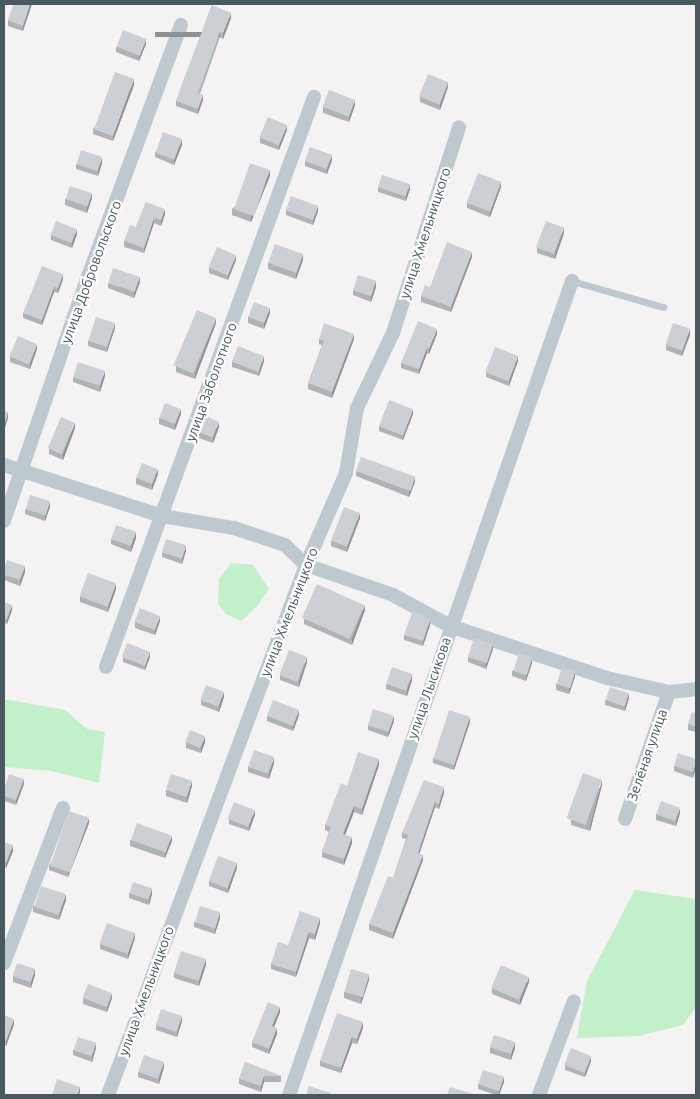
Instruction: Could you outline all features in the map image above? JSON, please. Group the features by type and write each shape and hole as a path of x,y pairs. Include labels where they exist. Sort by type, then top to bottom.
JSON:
{"street":[{"name":"улица Добровольского","path":"4,520 87,280 181,25"},
{"name":"улица Заболотного","path":"106,667 314,97"},
{"name":"улица Хмельницкого","path":"108,1095 306,565 346,473 356,408 393,333 460,127"},
{"name":"улица Лысикова","path":"289,1095 450,626 572,282"},
{"path":"4,465 162,516 243,531 285,545 306,565 394,595 450,626 608,678 669,692 696,689"},
{"name":"Зелёная улица","path":"625,819 669,692"},
{"path":"4,963 63,808"},
{"path":"538,1095 574,1001"}],"lane":[{"path":"572,282 663,307"}],"green space":[{"path":"231,563 253,565 269,589 257,606 241,621 226,614 218,604 219,579"},
{"path":"4,699 65,710 87,729 105,732 99,783 52,771 4,767"},
{"path":"635,890 696,899 696,1007 683,1025 638,1036 577,1038 587,981"}],"building":[{"path":"14,4 30,4 23,26 8,20"},
{"path":"212,5 231,13 223,33 220,32 198,93 203,95 198,109 176,101"},
{"path":"123,30 146,39 140,56 117,47"},
{"path":"115,72 134,79 113,136 94,129"},
{"path":"428,74 448,82 439,104 419,96"},
{"path":"329,90 355,100 349,117 323,107"},
{"path":"268,117 287,125 279,145 259,137"},
{"path":"163,132 182,139 174,160 155,153"},
{"path":"310,147 332,155 326,169 305,161"},
{"path":"81,150 102,157 97,171 76,164"},
{"path":"250,163 270,170 254,216 234,209"},
{"path":"478,173 501,182 490,212 467,203"},
{"path":"382,175 410,184 406,196 378,187"},
{"path":"70,186 92,193 88,206 66,199"},
{"path":"291,196 318,206 313,220 286,210"},
{"path":"146,202 165,209 161,220 154,218 144,248 124,241 130,225 136,227"},
{"path":"56,221 77,229 71,243 51,235"},
{"path":"546,221 564,228 554,254 536,247"},
{"path":"447,242 472,252 451,307 421,296 425,285 430,287"},
{"path":"275,244 303,254 296,273 268,263"},
{"path":"217,247 236,255 228,275 208,267"},
{"path":"42,266 63,274 58,288 54,287 42,320 23,313"},
{"path":"113,268 140,277 135,292 108,283"},
{"path":"358,275 376,281 371,296 353,290"},
{"path":"254,302 270,308 264,323 248,317"},
{"path":"197,310 216,318 193,373 174,365"},
{"path":"96,317 115,323 107,347 88,341"},
{"path":"418,321 437,329 419,369 401,363"},
{"path":"324,323 354,334 332,392 308,383 324,341 319,339"},
{"path":"673,323 690,329 683,351 666,345"},
{"path":"18,336 37,344 29,364 9,356"},
{"path":"238,346 264,356 258,372 232,362"},
{"path":"495,347 518,356 509,381 485,372"},
{"path":"78,362 105,371 100,386 73,377"},
{"path":"389,400 413,409 403,435 379,426"},
{"path":"165,403 181,409 175,424 159,418"},
{"path":"4,411 8,412 4,426"},
{"path":"205,416 219,422 212,438 198,432"},
{"path":"61,417 75,423 62,454 48,448"},
{"path":"361,457 416,477 410,491 356,471"},
{"path":"142,463 158,469 152,484 136,478"},
{"path":"30,495 50,501 46,515 26,509"},
{"path":"344,507 360,513 347,547 331,541"},
{"path":"116,525 136,532 131,546 111,539"},
{"path":"166,539 186,545 182,559 162,552"},
{"path":"7,560 25,566 20,580 4,575"},
{"path":"88,573 116,583 108,607 79,596"},
{"path":"317,584 365,605 349,639 302,618"},
{"path":"4,602 12,605 7,619 4,618"},
{"path":"140,608 160,616 155,630 134,622"},
{"path":"413,610 430,620 423,641 404,635"},
{"path":"474,638 493,644 487,663 468,657"},
{"path":"127,643 150,652 145,666 122,657"},
{"path":"289,650 307,657 297,682 279,675"},
{"path":"519,653 532,657 527,675 513,671"},
{"path":"392,667 412,674 406,691 386,684"},
{"path":"562,667 575,671 570,688 557,684"},
{"path":"206,685 224,692 218,707 200,700"},
{"path":"610,687 629,693 625,706 606,700"},
{"path":"273,700 299,710 293,726 267,716"},
{"path":"373,709 394,716 389,732 368,725"},
{"path":"449,710 470,717 454,765 433,759"},
{"path":"692,712 696,713 696,727 688,724"},
{"path":"190,730 205,736 200,748 185,742"},
{"path":"254,750 274,757 268,774 248,767"},
{"path":"358,752 379,759 362,809 354,806 343,834 352,837 344,859 322,852 331,827 325,825 341,783 347,786"},
{"path":"678,753 696,759 693,772 674,766"},
{"path":"583,773 602,780 585,825 567,818"},
{"path":"9,774 24,779 16,800 4,796 4,789"},
{"path":"171,774 192,781 187,797 166,790"},
{"path":"424,780 444,787 439,804 435,802 418,853 423,855 393,933 369,924 388,876 393,878 408,835 402,833"},
{"path":"661,801 680,808 675,821 656,814"},
{"path":"234,802 255,810 248,827 228,819"},
{"path":"69,811 89,818 70,873 50,866"},
{"path":"137,823 172,836 166,853 131,840"},
{"path":"4,842 13,845 6,863 4,862"},
{"path":"218,856 237,863 228,888 209,881"},
{"path":"133,882 152,888 148,900 129,893"},
{"path":"41,886 66,894 59,915 34,907"},
{"path":"200,906 220,912 215,928 195,922"},
{"path":"300,911 320,918 315,934 309,932 296,972 271,964 278,942 288,945"},
{"path":"107,923 135,933 128,954 99,944"},
{"path":"181,951 206,959 199,981 174,973"},
{"path":"17,963 35,969 31,982 13,976"},
{"path":"501,965 529,977 519,1000 491,988"},
{"path":"351,969 369,974 363,997 344,992"},
{"path":"88,984 112,993 107,1007 83,998"},
{"path":"268,1002 280,1007 272,1026 277,1028 269,1049 252,1042"},
{"path":"161,1009 182,1016 177,1032 156,1025"},
{"path":"337,1013 363,1022 357,1039 352,1037 341,1068 320,1061"},
{"path":"4,1015 14,1019 6,1041 4,1040"},
{"path":"494,1035 515,1042 511,1054 490,1047"},
{"path":"78,1037 96,1043 92,1056 74,1050"},
{"path":"571,1048 591,1056 585,1073 564,1065"},
{"path":"144,1055 164,1062 158,1079 138,1072"},
{"path":"245,1062 281,1076 264,1076 261,1086 239,1079"},
{"path":"483,1070 504,1077 499,1091 478,1084"},
{"path":"57,1079 80,1087 77,1095 52,1095"},
{"path":"309,1086 331,1093 330,1095 306,1095"},
{"path":"450,1087 477,1095 447,1095"}]}
